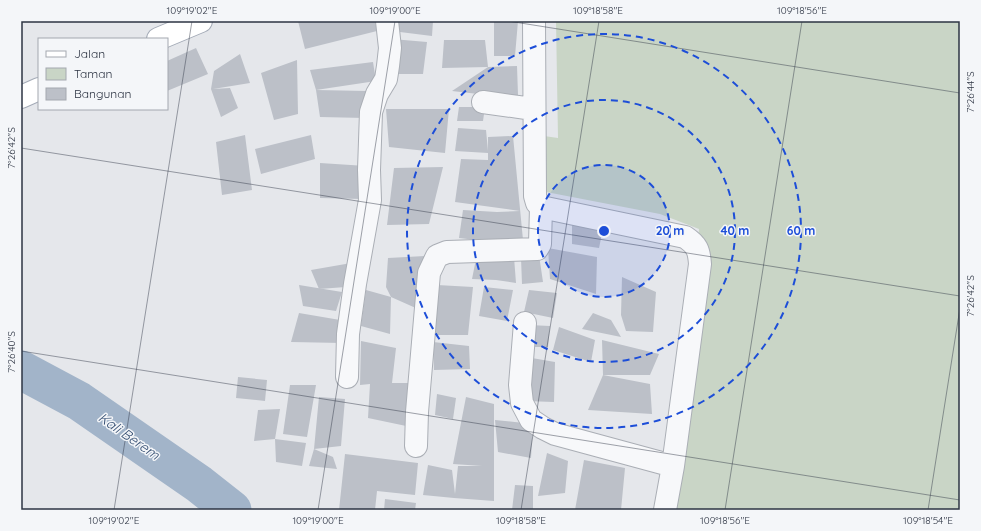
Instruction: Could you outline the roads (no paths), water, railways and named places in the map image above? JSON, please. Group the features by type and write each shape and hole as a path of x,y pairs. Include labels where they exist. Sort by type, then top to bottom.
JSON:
{"main road":[{"path":"160,38 201,21"},
{"path":"21,97 38,89"}],"street":[{"path":"347,377 348,334 354,284 370,200 369,170 371,112 376,94 386,78 388,66 390,48 387,21"},
{"path":"534,21 533,109 535,196 537,202 541,207 684,237 694,242 699,252 700,264 673,466 665,510"},
{"path":"483,102 533,109"},
{"path":"416,446 416,412 429,273 437,256 447,252 537,249 540,244 541,207"},
{"path":"525,323 520,385 522,403 532,420 555,434 673,466"}],"waterway":[{"name":"Kali Berem","path":"21,370 79,401 199,484 232,510"}]}
